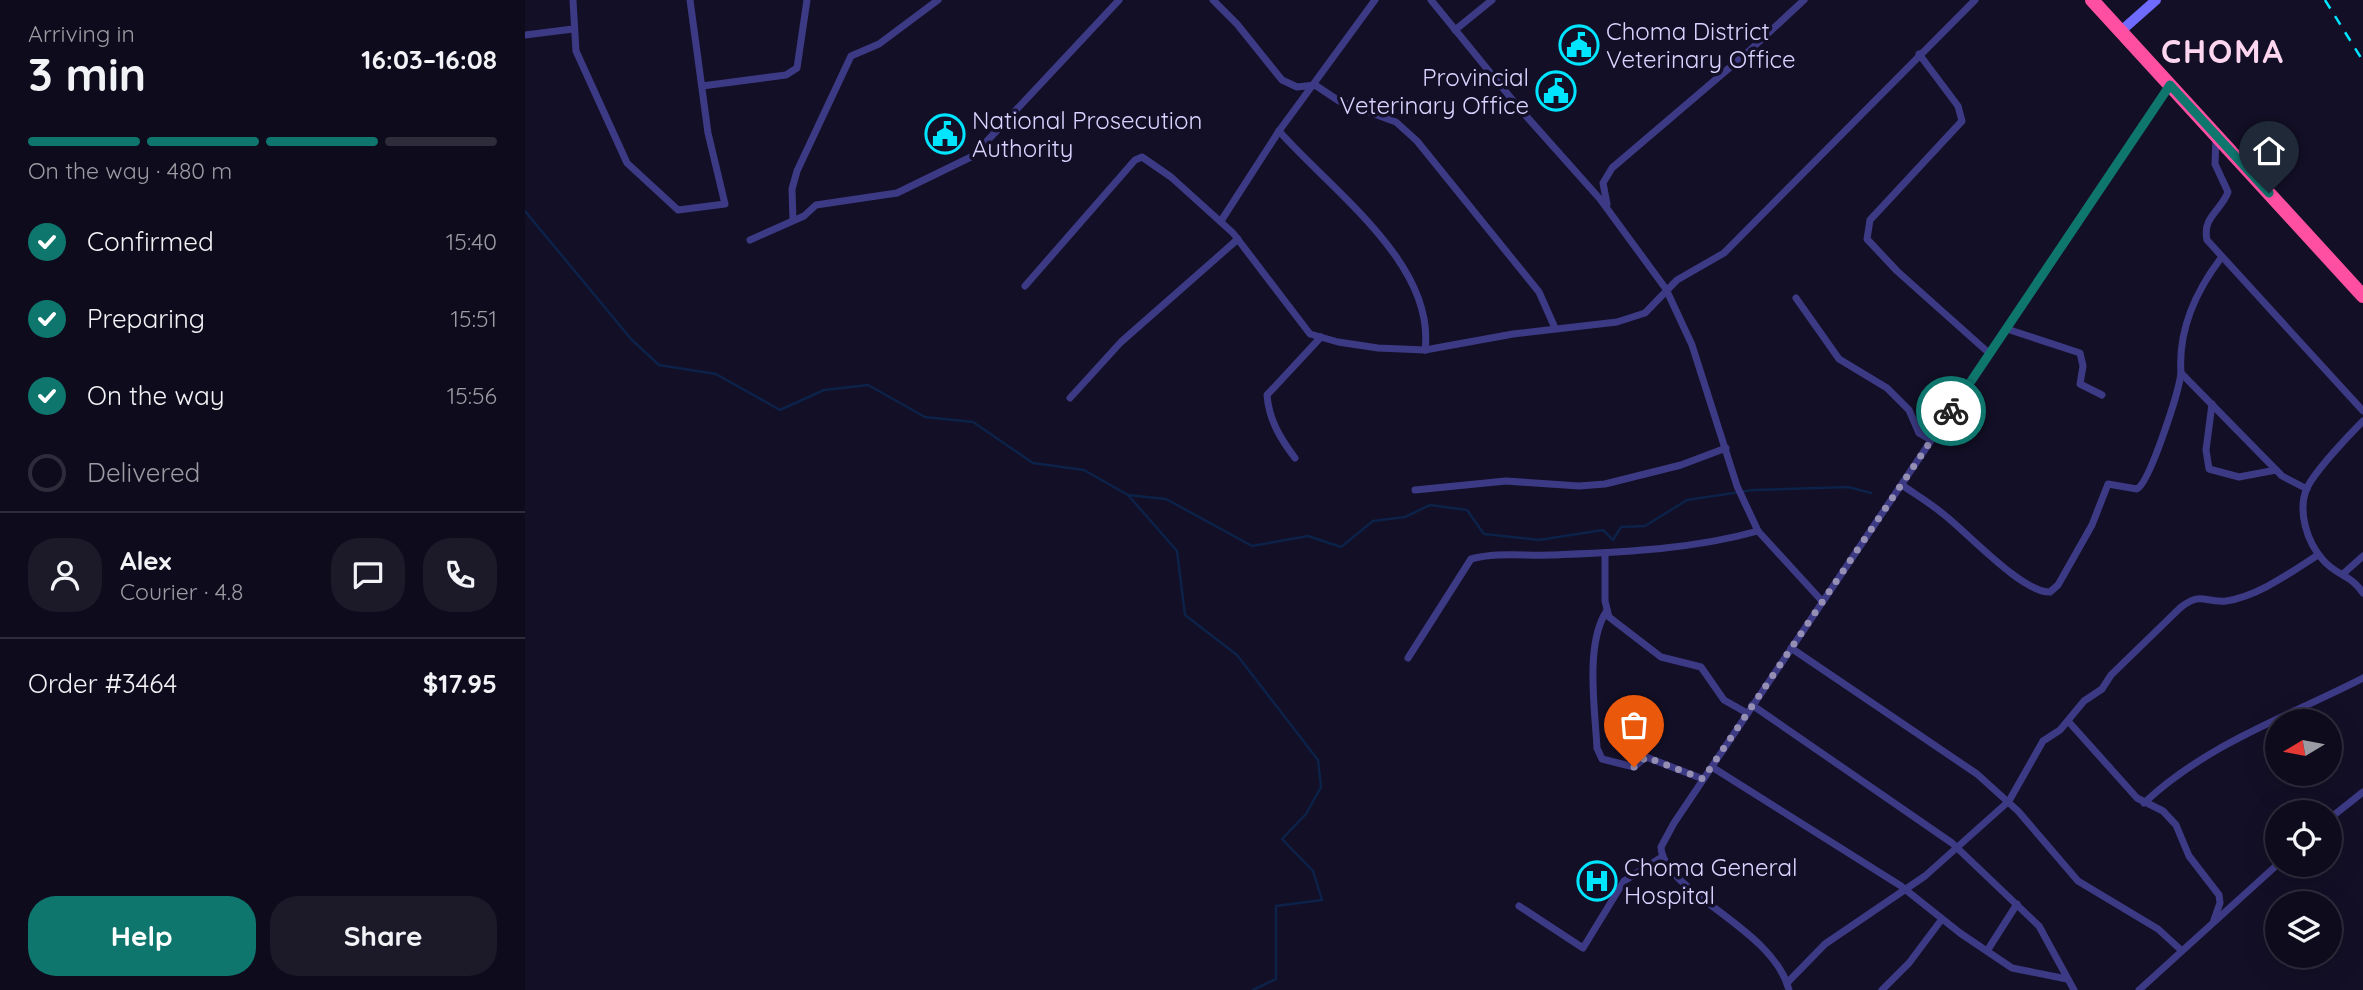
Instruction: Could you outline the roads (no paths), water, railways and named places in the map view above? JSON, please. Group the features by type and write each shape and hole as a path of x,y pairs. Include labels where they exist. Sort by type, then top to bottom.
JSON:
{"highway":[{"path":"2092,0 2363,296"}],"street":[{"path":"573,0 573,29 580,62 607,115 623,156 671,206 682,212 725,204 708,133 690,0"},
{"path":"702,86 786,75 797,68 807,0"},
{"path":"793,220 792,189 797,171 851,56 879,44 938,0"},
{"path":"750,240 793,220 816,205 897,193 972,156 1119,0"},
{"path":"1213,0 1237,24 1282,80 1297,87 1315,85 1339,100 1396,122 1417,141 1539,292 1555,328"},
{"path":"1221,221 1279,131 1375,0"},
{"path":"1430,0 1609,210 1666,289 1692,345 1737,486 1758,531 1822,601"},
{"path":"1455,30 1492,0"},
{"path":"1609,210 1604,183 1612,168 1748,52 1804,0"},
{"path":"1025,286 1135,160 1142,157 1221,221 1238,239 1310,334 1378,348 1425,350 1555,328 1617,321 1645,313 1666,289 1724,253 1975,0"},
{"path":"2121,32 2156,0"},
{"path":"525,35 573,29"},
{"path":"1919,54 1958,106 1962,121 1870,220 1867,239 1896,271 1990,354"},
{"path":"2170,85 1674,822 1661,846 1662,857 1669,871 1762,944 1788,986 1818,950 1846,927 1906,890 2009,801 2042,741 2060,730 2084,701 2102,689 2111,674 2192,599 2201,597 2225,601 2255,591 2318,555"},
{"path":"1279,131 1399,259 1420,299 1427,334 1425,350"},
{"path":"2216,135 2215,164 2228,192 2209,217 2205,229 2207,240 2363,411"},
{"path":"1070,398 1121,342 1238,239"},
{"path":"1902,485 1944,514 2011,572 2038,590 2050,592 2058,585 2092,524 2108,484 2137,489 2144,485 2159,449 2181,373 2184,335 2197,291 2221,258"},
{"path":"1796,298 1839,359 1887,388 1909,410 1919,433 1931,440"},
{"path":"2007,329 2080,353 2083,366 2080,384 2102,395"},
{"path":"1295,458 1281,439 1268,411 1267,395 1321,337"},
{"path":"2181,373 2276,470 2307,489"},
{"path":"2212,404 2206,450 2208,467 2239,477 2276,470"},
{"path":"2363,421 2307,489 2303,523 2318,555 2332,571 2344,573 2354,579 2363,593"},
{"path":"1415,490 1506,481 1579,486 1605,484 1681,465 1726,448"},
{"path":"1408,658 1471,559 1490,554 1538,556 1663,549 1729,539 1758,531"},
{"path":"1605,553 1606,612 1599,622 1593,667 1597,748 1602,759 1634,767 1646,757 1703,779"},
{"path":"2344,573 2363,556"},
{"path":"1606,612 1619,627 1661,657 1700,667 1724,700 1747,713"},
{"path":"1791,648 1951,754 2009,801 2078,881 2158,929 2181,950"},
{"path":"2144,803 2170,778 2209,753 2248,731 2310,705 2363,678"},
{"path":"1752,705 1955,846 2044,932 2074,990"},
{"path":"2068,721 2144,803 2163,811 2176,825 2189,856 2217,892 2220,901 2214,920"},
{"path":"1712,767 1906,890 2012,968 2067,979"},
{"path":"2342,809 2363,792"},
{"path":"1519,906 1583,948 1624,881 1662,857"},
{"path":"2139,990 2265,875"},
{"path":"1987,951 2017,904"},
{"path":"1882,990 1909,963 1942,919"}],"waterway":[{"path":"525,211 631,339 659,365 716,374 780,410 824,390 868,385 925,417 973,422 1033,463 1084,470 1128,495 1166,499 1252,546 1308,536 1341,547 1373,521 1405,517 1430,505 1467,510 1484,534 1539,540 1603,530 1613,540 1621,527 1645,526 1687,500 1753,490 1848,487 1871,493"},
{"path":"1128,495 1177,551 1185,615 1237,655 1318,760 1321,787 1306,814 1282,839 1313,871 1322,900 1276,906 1276,979 1253,990"}],"railway":[{"path":"2325,0 2363,61"}],"place":[{"name":"Choma District Veterinary Office","path":"1579,45"},
{"name":"Provincial Veterinary Office","path":"1556,91"},
{"name":"National Prosecution Authority","path":"945,134"},
{"name":"Choma General Hospital","path":"1597,881"}],"district":[{"name":"CHOMA","path":"2223,51"}]}
